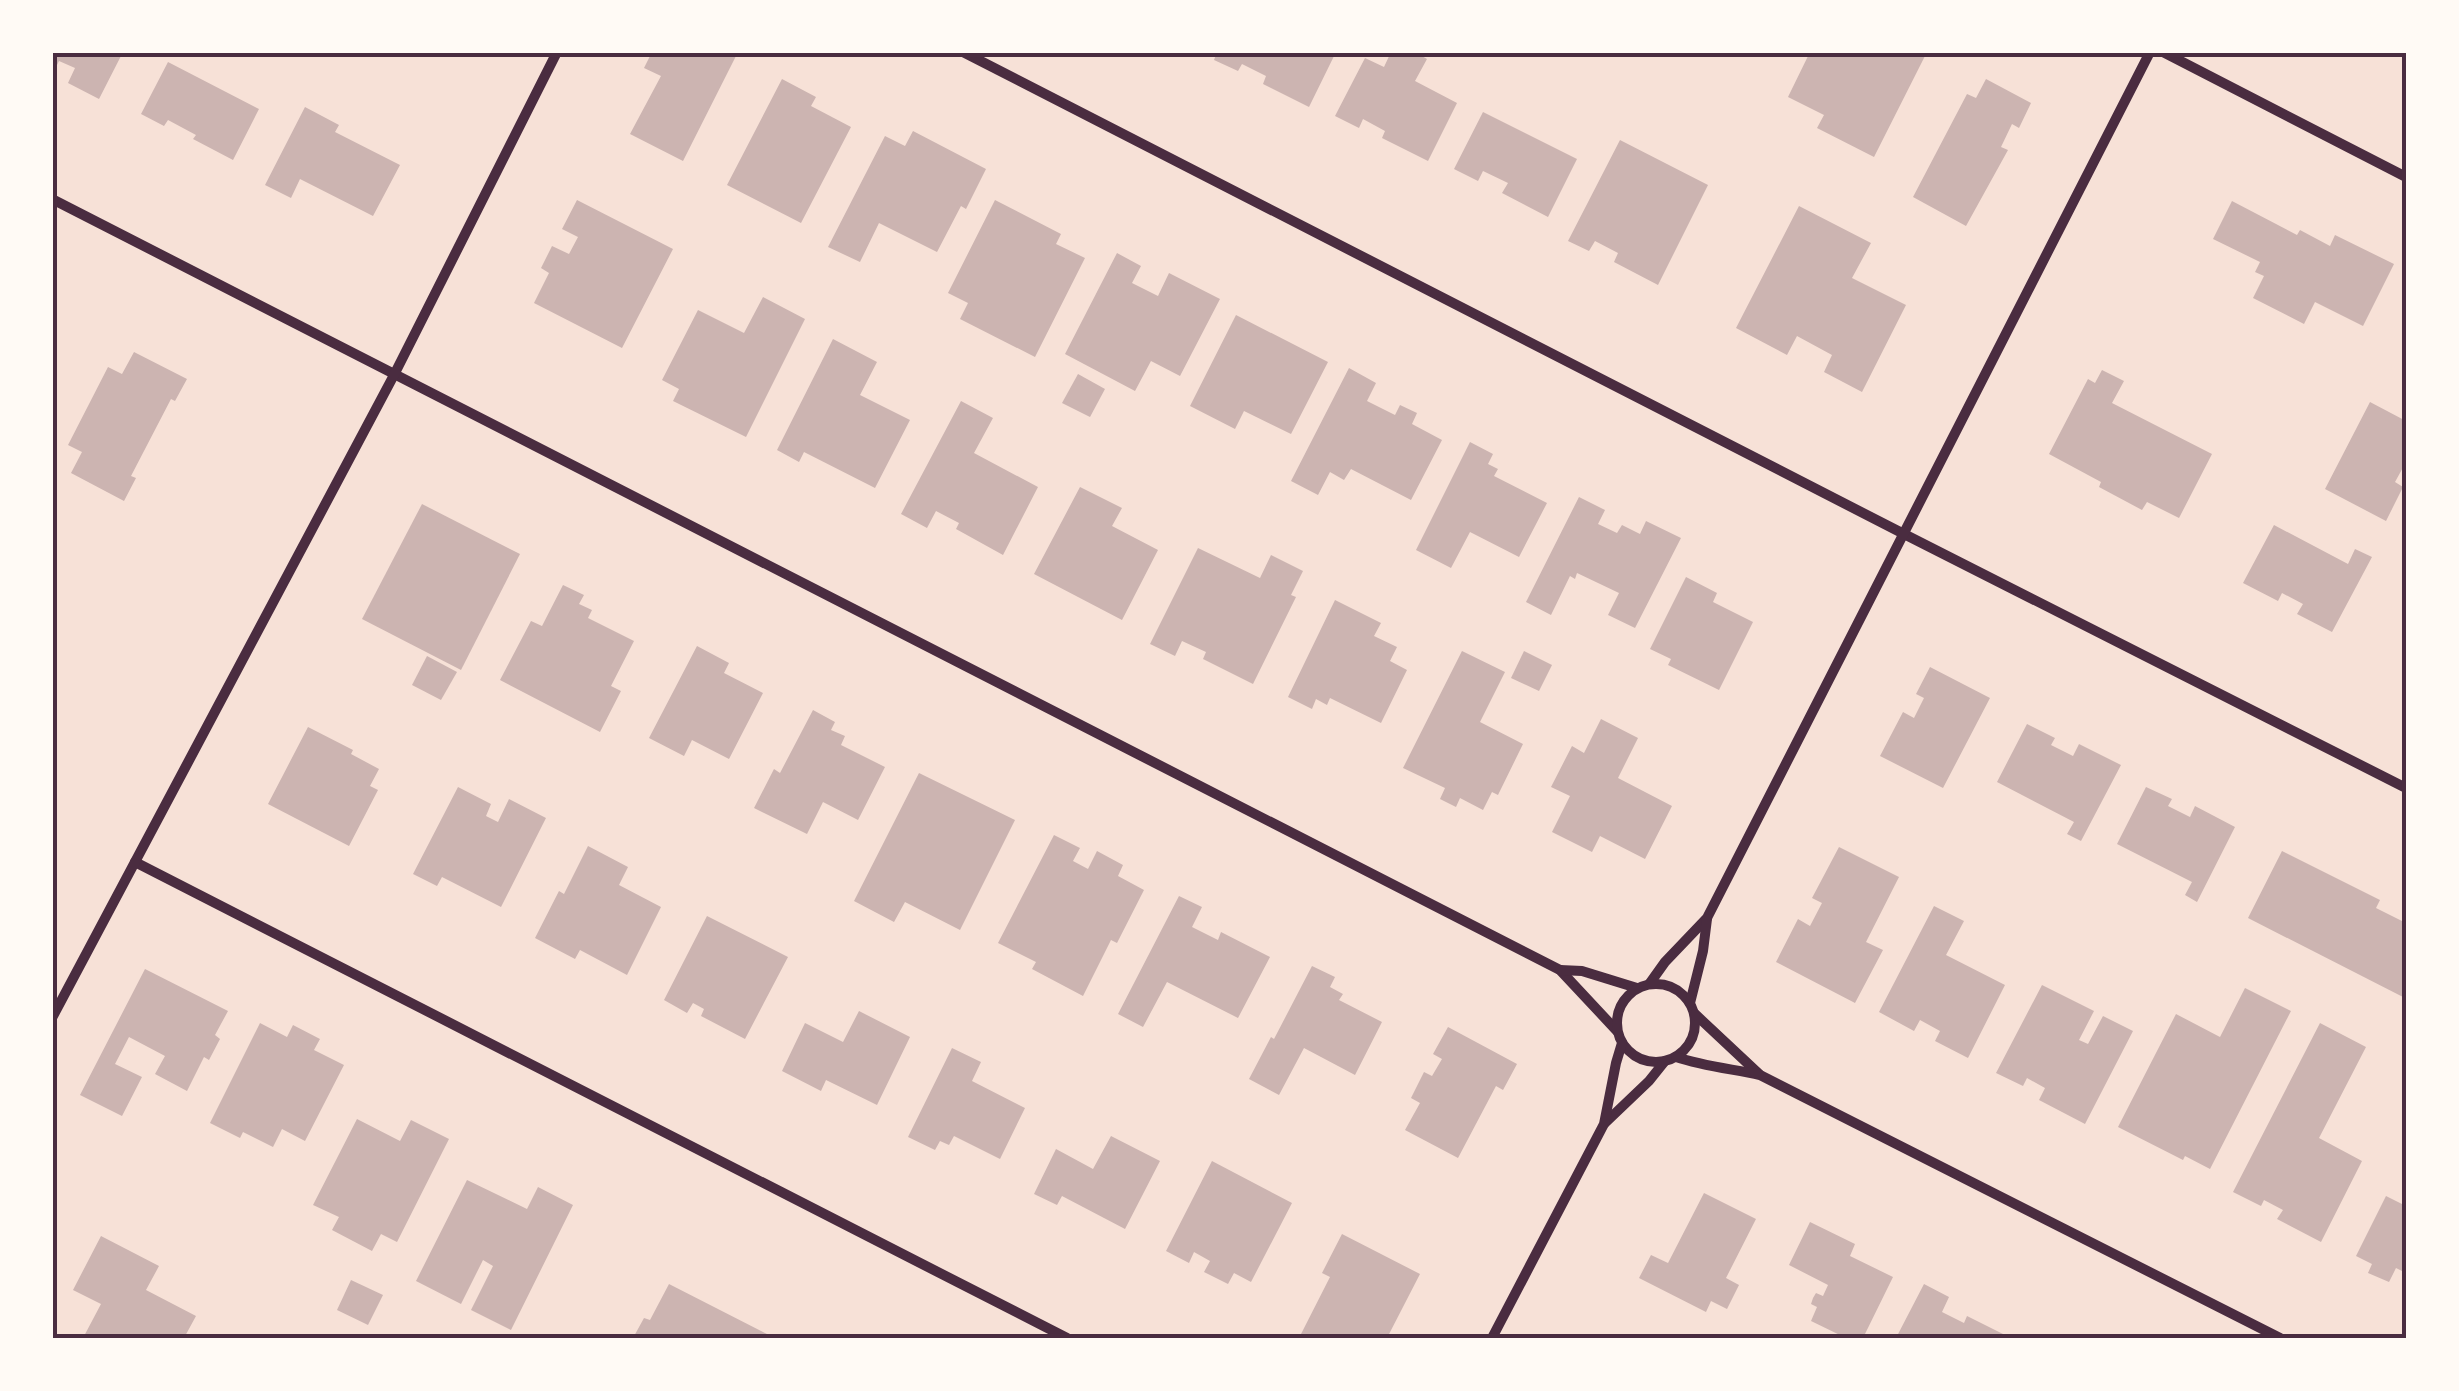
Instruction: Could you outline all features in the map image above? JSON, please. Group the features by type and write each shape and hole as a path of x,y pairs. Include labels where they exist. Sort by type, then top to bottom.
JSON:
{"street":[{"path":"52,1018 394,375 557,52"},
{"path":"963,52 2406,788"},
{"path":"1650,983 1707,918 2150,52"},
{"path":"2163,52 2406,177"},
{"path":"52,198 1560,970 1617,1031 1630,1053 1653,1062 1670,1059 1760,1075 2280,1338"},
{"path":"135,862 1067,1338"},
{"path":"1604,1124 1670,1059 1686,1049 1693,1038 1696,1026 1692,1008 1707,918"},
{"path":"1560,970 1582,971 1637,988"},
{"path":"1617,1031 1620,1006 1627,995 1650,983 1674,987 1760,1075"},
{"path":"1492,1338 1604,1124 1622,1043"}],"building":[{"path":"52,52 123,52 99,99 68,83 75,68 59,61 52,75"},
{"path":"652,52 730,52 736,56 683,161 630,134 661,76 644,68"},
{"path":"1217,52 1336,52 1309,107 1263,84 1266,76 1242,64 1238,71 1214,60"},
{"path":"1391,52 1415,52 1427,59 1415,81 1457,103 1428,161 1382,138 1385,131 1363,119 1359,128 1335,116 1365,58 1384,67"},
{"path":"1810,52 1926,54 1874,157 1817,128 1824,115 1788,97"},
{"path":"168,62 259,109 233,160 193,139 196,135 168,120 164,126 141,114"},
{"path":"782,79 816,97 811,106 851,127 801,223 727,185"},
{"path":"1986,79 2031,103 2019,128 2012,124 2001,147 2008,150 1966,226 1913,197 1967,94 1976,98"},
{"path":"305,107 339,125 335,132 400,165 373,216 300,179 291,198 265,185"},
{"path":"1483,112 1577,159 1548,217 1502,193 1508,183 1483,171 1478,181 1454,169"},
{"path":"913,131 986,169 966,209 961,206 937,252 879,223 860,262 828,247 885,136 905,146"},
{"path":"1620,140 1708,185 1658,285 1614,262 1618,253 1595,241 1589,251 1568,241"},
{"path":"577,200 673,249 622,348 534,303 549,273 541,268 552,246 569,254 578,237 562,229"},
{"path":"995,200 1061,234 1056,244 1085,258 1035,357 960,319 968,303 948,293"},
{"path":"2232,201 2297,235 2300,230 2330,246 2335,235 2394,264 2363,326 2315,302 2304,324 2253,298 2264,276 2255,272 2260,262 2213,239"},
{"path":"1799,206 1871,243 1852,278 1906,305 1862,392 1824,372 1832,355 1797,336 1787,355 1736,328"},
{"path":"1117,253 1141,266 1132,283 1158,296 1169,273 1220,299 1180,376 1151,361 1135,391 1065,354"},
{"path":"763,297 805,319 746,437 673,401 679,389 662,380 698,310 744,333"},
{"path":"1236,315 1328,362 1291,434 1244,411 1235,429 1190,406"},
{"path":"833,339 877,362 860,395 910,420 875,488 804,452 799,462 777,450"},
{"path":"134,352 187,379 175,401 171,399 131,476 136,478 124,501 71,473 82,452 68,445 108,367 122,374"},
{"path":"1349,368 1376,383 1367,401 1395,415 1400,405 1417,413 1412,424 1442,440 1411,500 1351,469 1344,480 1330,472 1318,495 1291,481"},
{"path":"2102,370 2124,381 2112,403 2212,454 2179,518 2147,502 2142,510 2049,454 2088,379 2095,383"},
{"path":"1078,374 1105,389 1090,417 1062,403"},
{"path":"961,401 993,418 974,453 1038,487 1003,555 956,529 959,523 936,511 927,528 901,514"},
{"path":"2370,402 2406,421 2406,462 2395,482 2403,487 2386,521 2325,489"},
{"path":"1470,442 1493,454 1488,464 1498,469 1494,476 1547,503 1519,557 1470,532 1451,568 1416,550"},
{"path":"1080,487 1122,508 1112,526 1158,550 1122,620 1034,574"},
{"path":"1579,497 1605,510 1598,524 1617,533 1622,525 1640,534 1646,521 1681,538 1635,628 1608,615 1619,593 1577,573 1575,579 1570,576 1551,615 1526,602"},
{"path":"422,504 520,554 461,670 362,619"},
{"path":"2274,525 2348,564 2355,549 2372,557 2332,632 2297,614 2303,604 2282,593 2278,601 2243,583"},
{"path":"1198,548 1260,578 1271,555 1303,571 1291,595 1296,597 1253,684 1203,659 1206,652 1182,641 1175,656 1150,644"},
{"path":"1686,577 1717,593 1713,602 1753,622 1719,690 1668,665 1671,659 1650,649"},
{"path":"563,585 584,595 579,604 592,610 588,618 634,641 611,686 621,691 600,732 500,680 531,621 542,626"},
{"path":"1335,600 1381,623 1374,636 1397,647 1390,661 1407,670 1381,723 1330,698 1327,705 1316,699 1312,709 1288,697"},
{"path":"697,646 729,663 724,673 763,693 729,759 692,740 684,756 649,738"},
{"path":"1462,651 1505,672 1480,722 1523,744 1498,795 1492,792 1483,810 1460,798 1456,807 1440,799 1445,788 1403,768"},
{"path":"1524,651 1552,665 1539,691 1511,678"},
{"path":"427,656 457,672 441,700 412,685"},
{"path":"1930,667 1990,698 1943,788 1880,756 1903,712 1914,718 1924,698 1916,694"},
{"path":"813,710 835,722 831,730 845,736 841,745 885,767 858,820 823,802 807,834 754,808 774,769 780,773"},
{"path":"1601,719 1638,738 1618,778 1672,806 1645,859 1600,836 1592,852 1552,832 1570,796 1551,787 1572,746 1584,753"},
{"path":"2027,724 2055,738 2051,745 2073,756 2079,744 2121,765 2081,841 2067,834 2074,822 1997,782"},
{"path":"308,727 353,750 351,754 379,769 370,786 378,790 349,846 268,804"},
{"path":"919,773 1015,820 960,930 905,902 894,922 854,901"},
{"path":"458,787 491,804 486,816 498,822 509,799 546,818 501,907 442,877 437,886 413,874"},
{"path":"2146,787 2172,799 2168,806 2190,817 2195,806 2235,827 2197,902 2185,895 2192,882 2117,844"},
{"path":"1054,835 1080,848 1073,861 1088,869 1097,851 1123,865 1118,876 1144,890 1117,943 1111,940 1083,996 1032,969 1036,962 998,943"},
{"path":"588,846 628,867 619,885 661,907 627,975 580,950 575,959 535,938 559,891 564,894"},
{"path":"1839,847 1899,877 1866,942 1883,950 1855,1003 1776,962 1798,919 1810,926 1822,903 1812,898"},
{"path":"2282,851 2380,900 2376,908 2406,923 2403,997 2248,918"},
{"path":"1179,896 1202,907 1192,927 1218,940 1221,932 1270,957 1238,1018 1167,982 1143,1027 1118,1014"},
{"path":"1934,906 1964,921 1946,955 2005,985 1968,1058 1935,1041 1940,1031 1920,1020 1914,1031 1879,1012"},
{"path":"707,916 788,957 745,1039 701,1016 704,1009 693,1003 687,1013 664,1000"},
{"path":"1312,966 1335,977 1330,987 1343,994 1339,1000 1382,1022 1355,1075 1304,1048 1279,1095 1249,1079"},
{"path":"145,969 228,1011 215,1035 220,1039 209,1060 204,1057 187,1091 155,1074 165,1056 129,1037 115,1064 142,1077 122,1116 80,1095"},
{"path":"2042,985 2094,1011 2079,1040 2088,1044 2103,1016 2133,1031 2085,1124 2039,1100 2045,1088 2027,1078 2023,1086 1996,1073"},
{"path":"2245,988 2291,1011 2210,1169 2185,1156 2183,1160 2118,1127 2176,1014 2220,1037"},
{"path":"859,1011 910,1037 877,1105 826,1080 821,1091 782,1071 805,1023 843,1042"},
{"path":"260,1023 287,1037 293,1025 320,1039 314,1050 344,1065 305,1141 282,1129 273,1147 243,1132 240,1138 210,1123"},
{"path":"2320,1023 2366,1047 2319,1138 2362,1161 2321,1242 2277,1219 2283,1210 2264,1200 2261,1206 2233,1192"},
{"path":"1448,1027 1517,1064 1503,1090 1496,1086 1458,1158 1405,1130 1420,1103 1411,1098 1424,1072 1432,1076 1442,1059 1433,1054"},
{"path":"952,1048 981,1062 972,1081 1025,1108 1000,1159 954,1136 949,1145 940,1141 935,1150 908,1137"},
{"path":"357,1119 400,1141 411,1120 449,1139 397,1242 381,1234 372,1251 332,1230 339,1217 313,1205"},
{"path":"1111,1136 1160,1161 1125,1229 1062,1196 1057,1205 1034,1194 1056,1149 1093,1169"},
{"path":"1212,1161 1292,1203 1251,1282 1234,1273 1228,1284 1204,1272 1210,1261 1194,1252 1189,1263 1166,1251"},
{"path":"467,1180 527,1209 538,1187 573,1205 511,1330 471,1310 493,1266 483,1260 461,1304 416,1281"},
{"path":"1704,1193 1756,1219 1726,1278 1739,1285 1727,1309 1711,1301 1706,1312 1639,1278 1651,1255 1668,1263"},
{"path":"2386,1196 2406,1206 2406,1273 2396,1268 2389,1282 2368,1273 2372,1264 2356,1256"},
{"path":"1810,1222 1855,1244 1850,1256 1893,1277 1863,1338 1846,1338 1811,1321 1817,1307 1811,1304 1813,1298 1816,1293 1823,1296 1828,1285 1789,1265"},
{"path":"1342,1234 1420,1274 1387,1338 1300,1336 1330,1277 1322,1273"},
{"path":"101,1236 159,1266 146,1290 196,1316 184,1338 83,1338 101,1304 73,1290"},
{"path":"351,1280 383,1295 368,1325 337,1310"},
{"path":"669,1284 775,1338 633,1338 644,1318 650,1320"},
{"path":"1924,1284 1949,1297 1942,1312 1964,1323 1967,1316 2011,1338 1896,1338"}]}
